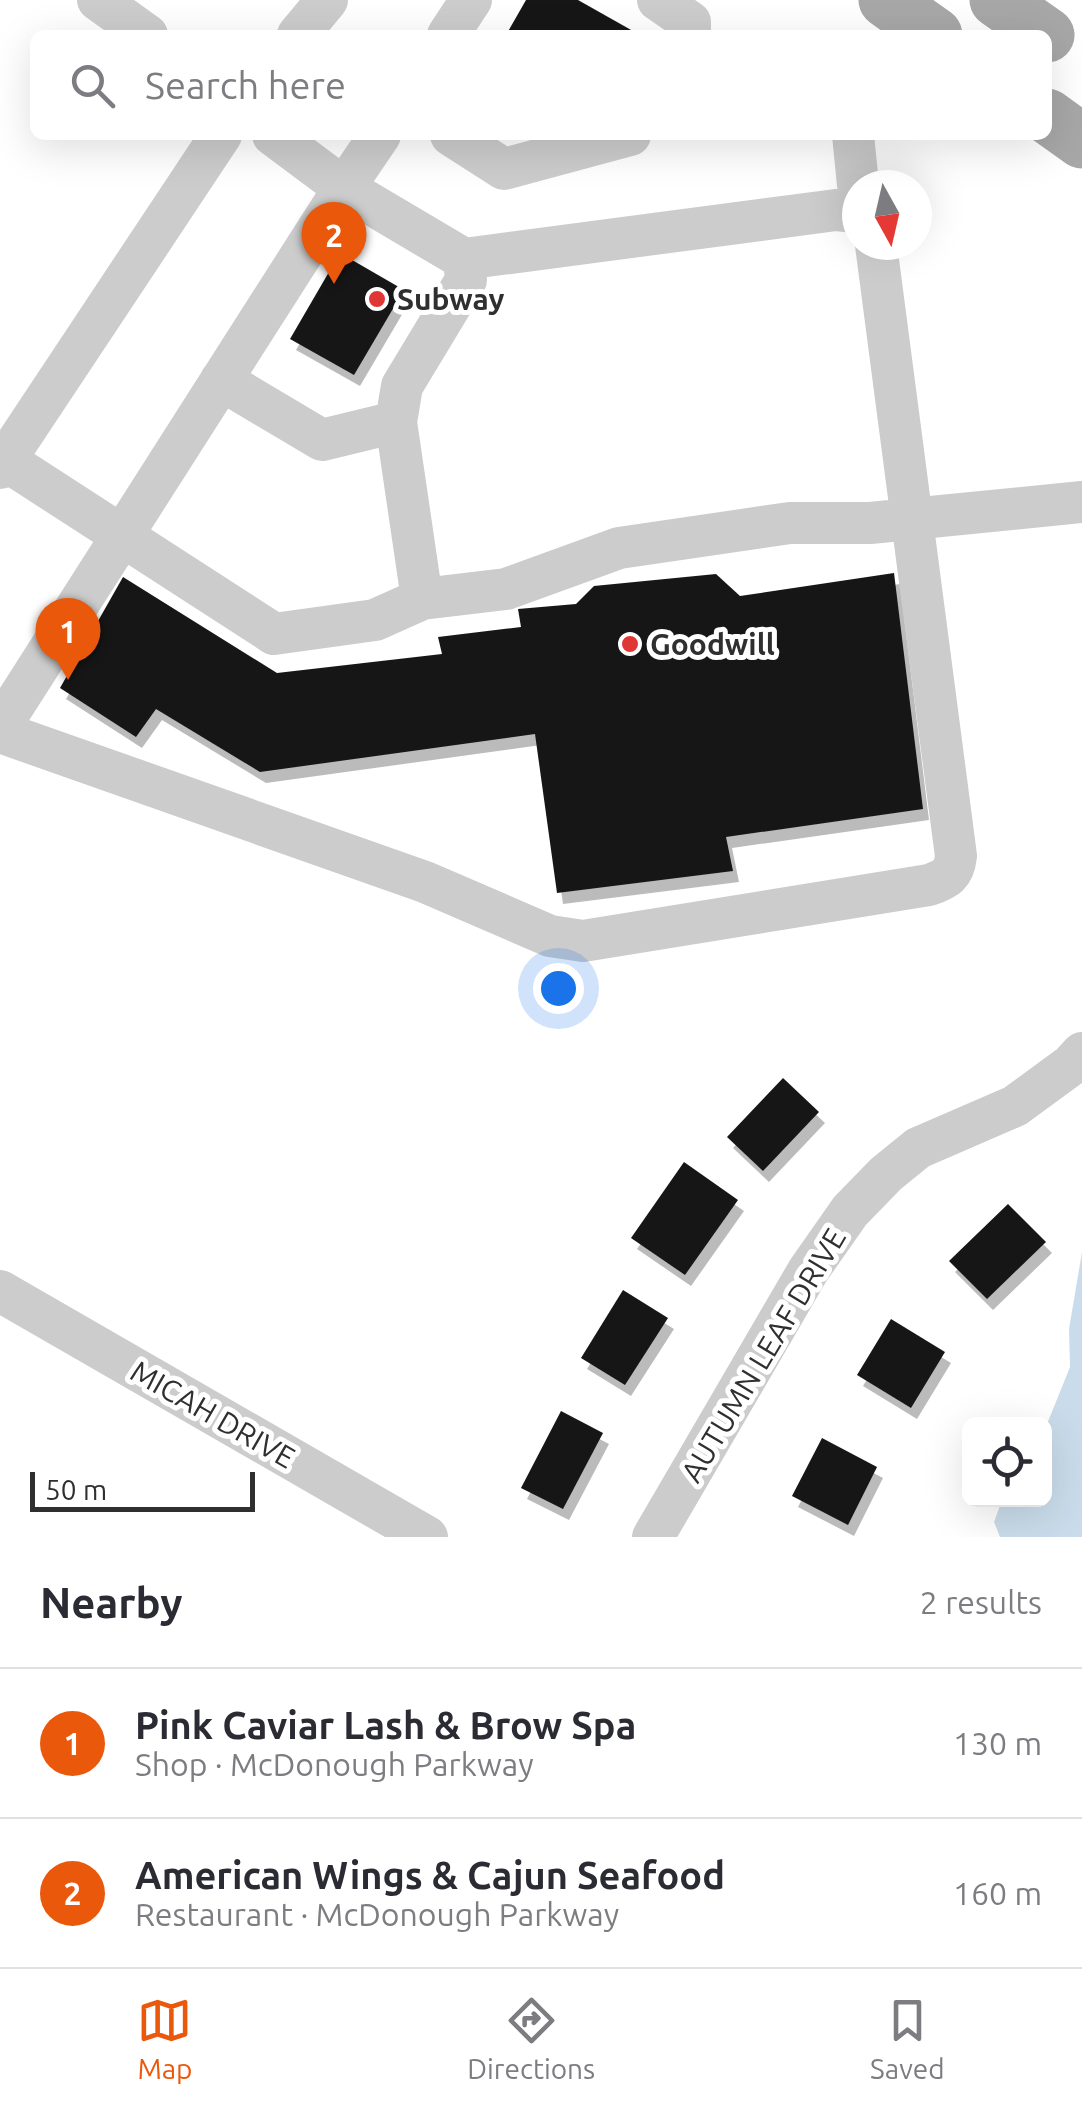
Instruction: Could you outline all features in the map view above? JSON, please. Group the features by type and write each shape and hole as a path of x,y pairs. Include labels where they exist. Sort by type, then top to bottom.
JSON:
{"main road":[{"path":"997,0 1040,30"},
{"path":"1052,39 1082,60"},
{"path":"1052,120 1082,141"}],"street":[{"path":"98,0 141,30"},
{"path":"302,30 327,0"},
{"path":"451,30 471,0"},
{"path":"658,0 690,22 690,30"},
{"path":"218,140 2,464 274,634 375,620 422,599 506,589 620,548 790,522 870,524 1082,502"},
{"path":"281,140 344,188 464,260 842,211"},
{"path":"377,140 0,729 425,882 550,936 583,941 929,885 947,878 955,869 878,260"},
{"path":"459,140 504,169 611,140"},
{"path":"854,140 856,170"},
{"path":"422,599 396,422 402,386 466,280 464,260"},
{"path":"221,380 322,440 396,422"},
{"name":"AUTUMN LEAF DRIVE","path":"654,1537 808,1271 850,1211 918,1148 1014,1106 1082,1052"},
{"name":"MICAH DRIVE","path":"0,1291 427,1537"}],"water":[{"path":"1082,1252 1082,1537 1000,1537 994,1522 999,1507 1052,1507 1050,1417 1070,1367 1069,1329"}],"building":[{"path":"526,0 578,0 631,30 509,30"},
{"path":"340,253 404,290 354,375 290,339"},
{"path":"894,573 923,809 726,837 733,871 557,893 535,734 260,772 156,709 136,737 60,688 123,577 277,673 442,654 438,637 521,627 518,609 576,604 594,586 716,574 740,596"},
{"path":"783,1078 819,1112 763,1171 727,1137"},
{"path":"684,1162 738,1200 685,1275 631,1238"},
{"path":"1008,1204 1046,1242 987,1299 949,1261"},
{"path":"623,1290 668,1318 625,1385 581,1358"},
{"path":"891,1319 945,1352 911,1408 857,1375"},
{"path":"561,1411 603,1433 563,1509 521,1488"},
{"path":"822,1438 877,1467 848,1525 792,1496"}],"place":[{"name":"American Wings & Cajun Seafood","path":"334,284"},
{"name":"Subway","path":"377,299"},
{"name":"Goodwill","path":"630,644"},
{"name":"Pink Caviar Lash & Brow Spa","path":"68,680"}]}
